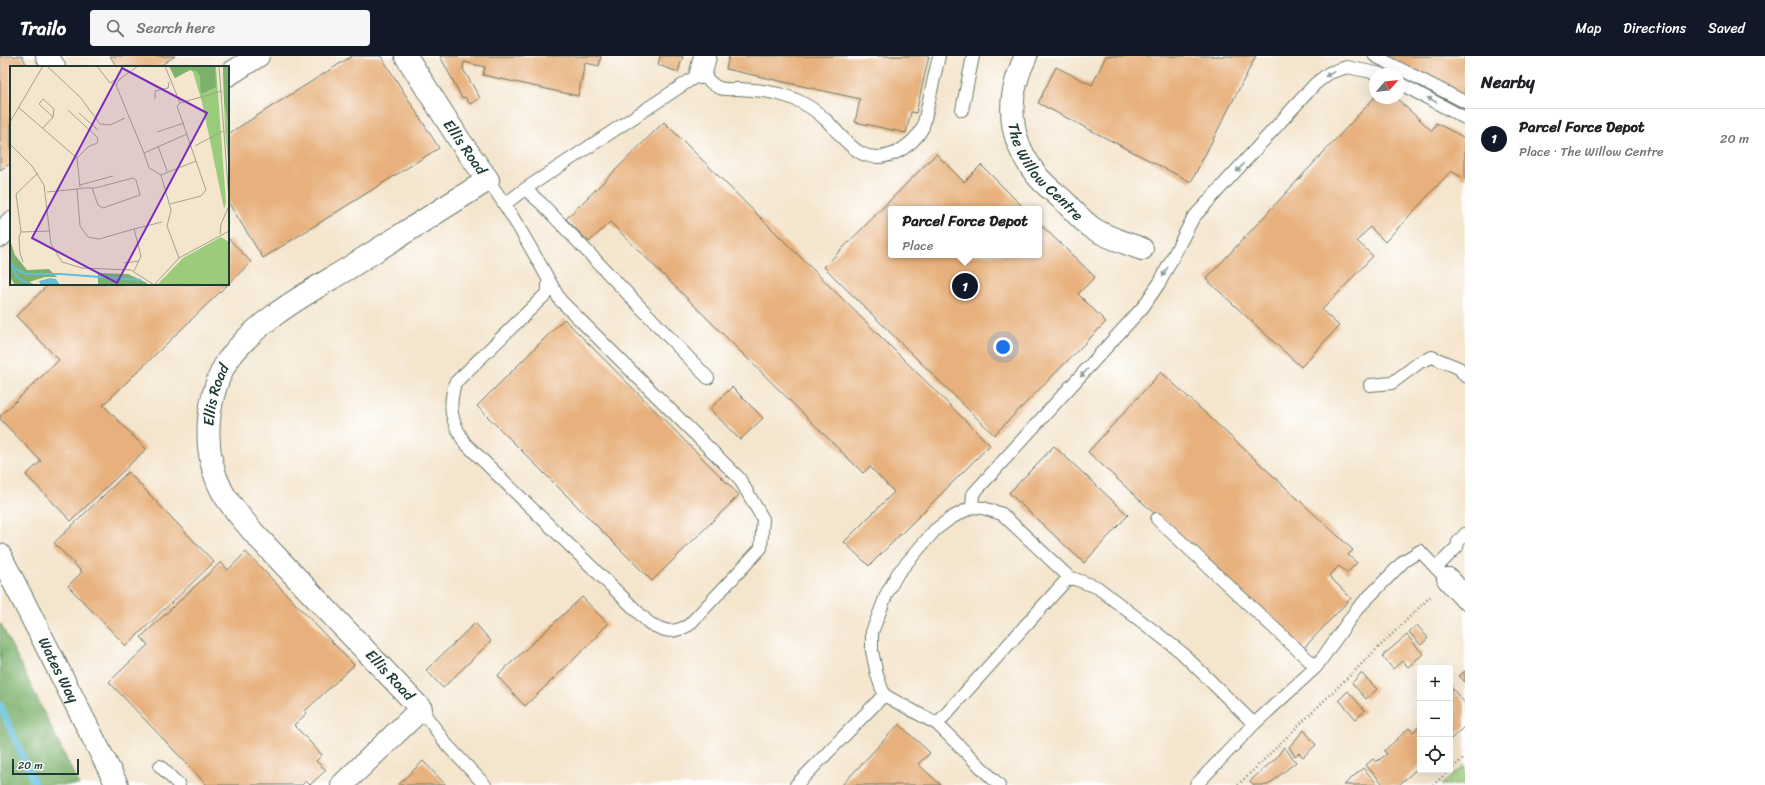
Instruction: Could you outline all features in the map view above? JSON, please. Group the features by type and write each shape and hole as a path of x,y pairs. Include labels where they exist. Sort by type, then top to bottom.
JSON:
{"street":[{"path":"47,56 53,66"},
{"path":"229,74 258,56"},
{"name":"Ellis Road","path":"342,785 421,709 253,532 235,511 222,490 214,470 210,452 208,431 210,409 222,372 228,361 252,334 299,300 488,180 460,141 406,56"},
{"name":"The Willow Centre","path":"1022,57 1013,90 1011,105 1012,120 1019,143 1028,162 1039,178 1094,229 1142,249"},
{"path":"0,236 10,224"},
{"name":"Wates Way","path":"0,555 117,785"},
{"path":"1442,574 1465,598"}],"lane":[{"path":"505,204 703,65 719,88 772,91 790,97 807,106 826,120 851,147 861,154 869,157 881,157 901,150 919,135 923,127 939,56"},
{"path":"962,110 973,56"},
{"path":"1375,56 1465,102"},
{"path":"972,507 973,494 1143,307 1160,282 1193,218 1244,164 1297,102 1315,84 1329,74 1347,67 1369,72"},
{"path":"1405,86 1465,118"},
{"path":"488,180 505,204 548,279 560,300 739,478 762,518 760,548 689,625 677,631 663,631 649,623 465,443 455,428 451,413 451,398 456,384 546,294 548,289 548,279"},
{"path":"525,189 542,204 708,378"},
{"path":"1370,385 1392,383 1420,362 1432,357 1459,368 1465,376"},
{"path":"1000,785 937,724 884,695 877,675 872,651 872,632 887,593 898,573 935,530 950,518 972,507 983,508 1002,514 1069,577 1097,586 1181,652 1254,724"},
{"path":"1157,519 1316,667"},
{"path":"1196,785 1254,724 1316,667 1358,609 1404,561 1420,551 1442,574 1457,548 1458,542 1465,534"},
{"path":"937,724 1069,577"},
{"path":"796,785 884,695"},
{"path":"421,709 447,745 485,785"},
{"path":"160,766 179,785"}],"path":[{"path":"1238,785 1442,574"},
{"path":"1453,767 1465,757"},
{"path":"1433,785 1447,773"}],"green space":[{"path":"1,624 79,785 0,785"},
{"path":"1465,765 1465,785 1441,785"}],"building":[{"path":"0,56 22,56 27,66 10,66 10,164 0,170"},
{"path":"110,56 175,56 160,66 116,66"},
{"path":"352,56 381,56 439,148 263,258 229,204 229,133"},
{"path":"440,56 601,56 599,66 585,63 578,96 483,75 485,67 464,62 463,69 480,98 470,104 465,97 462,98"},
{"path":"660,56 683,56 678,72 658,65"},
{"path":"729,56 929,56 916,113 911,112 906,133 855,122 860,99 726,69"},
{"path":"1106,56 1256,56 1191,182 1038,103 1056,67 1092,85"},
{"path":"1387,56 1465,56 1465,96"},
{"path":"1369,103 1403,104 1432,131 1436,123 1465,138 1465,179 1451,171 1385,242 1370,227 1357,241 1373,256 1322,310 1339,326 1301,367 1206,279"},
{"path":"664,122 990,445 869,566 844,542 894,492 870,467 863,473 610,222 589,242 566,219"},
{"path":"936,154 964,182 981,165 1022,206 888,206 888,258 1042,258 1042,226 1095,277 1078,294 1106,322 994,435 824,267"},
{"path":"229,239 251,262 229,283"},
{"path":"48,285 227,285 103,405 146,449 71,521 26,475 41,461 0,419 0,416 59,360 16,316"},
{"path":"564,319 739,495 652,581 477,406"},
{"path":"1161,372 1353,550 1348,555 1357,563 1347,573 1339,566 1329,576 1351,598 1302,650 1088,452"},
{"path":"732,387 763,418 740,440 710,409"},
{"path":"1054,446 1128,515 1084,563 1009,493"},
{"path":"128,472 214,562 126,646 68,586 82,572 54,543"},
{"path":"246,552 354,665 305,711 307,713 294,725 322,755 316,761 326,770 310,785 306,781 302,785 207,785 109,682 148,645 141,637 221,562 228,570"},
{"path":"582,597 608,624 598,634 599,635 525,706 497,676"},
{"path":"475,623 491,641 443,688 426,670"},
{"path":"1417,625 1428,638 1421,645 1409,632"},
{"path":"1407,635 1423,654 1408,667 1402,661 1393,669 1382,656"},
{"path":"1465,671 1465,682 1459,676"},
{"path":"1361,673 1377,689 1366,699 1352,683"},
{"path":"1453,689 1465,703 1465,726 1453,737"},
{"path":"1348,691 1365,711 1356,719 1339,700"},
{"path":"899,724 930,753 918,764 941,785 842,785"},
{"path":"1409,728 1413,732 1417,729 1417,769 1399,785 1384,785 1366,765 1373,759 1376,762 1387,754 1384,751"},
{"path":"1304,730 1316,745 1303,757 1299,753 1295,756 1289,747"},
{"path":"1284,747 1296,762 1268,785 1254,785 1250,781 1276,758"},
{"path":"423,761 446,785 398,785"},
{"path":"1363,768 1378,785 1344,785"}],"waterway":[{"path":"0,705 35,785"}],"place":[{"name":"Parcel Force Depot","path":"965,286"}]}
